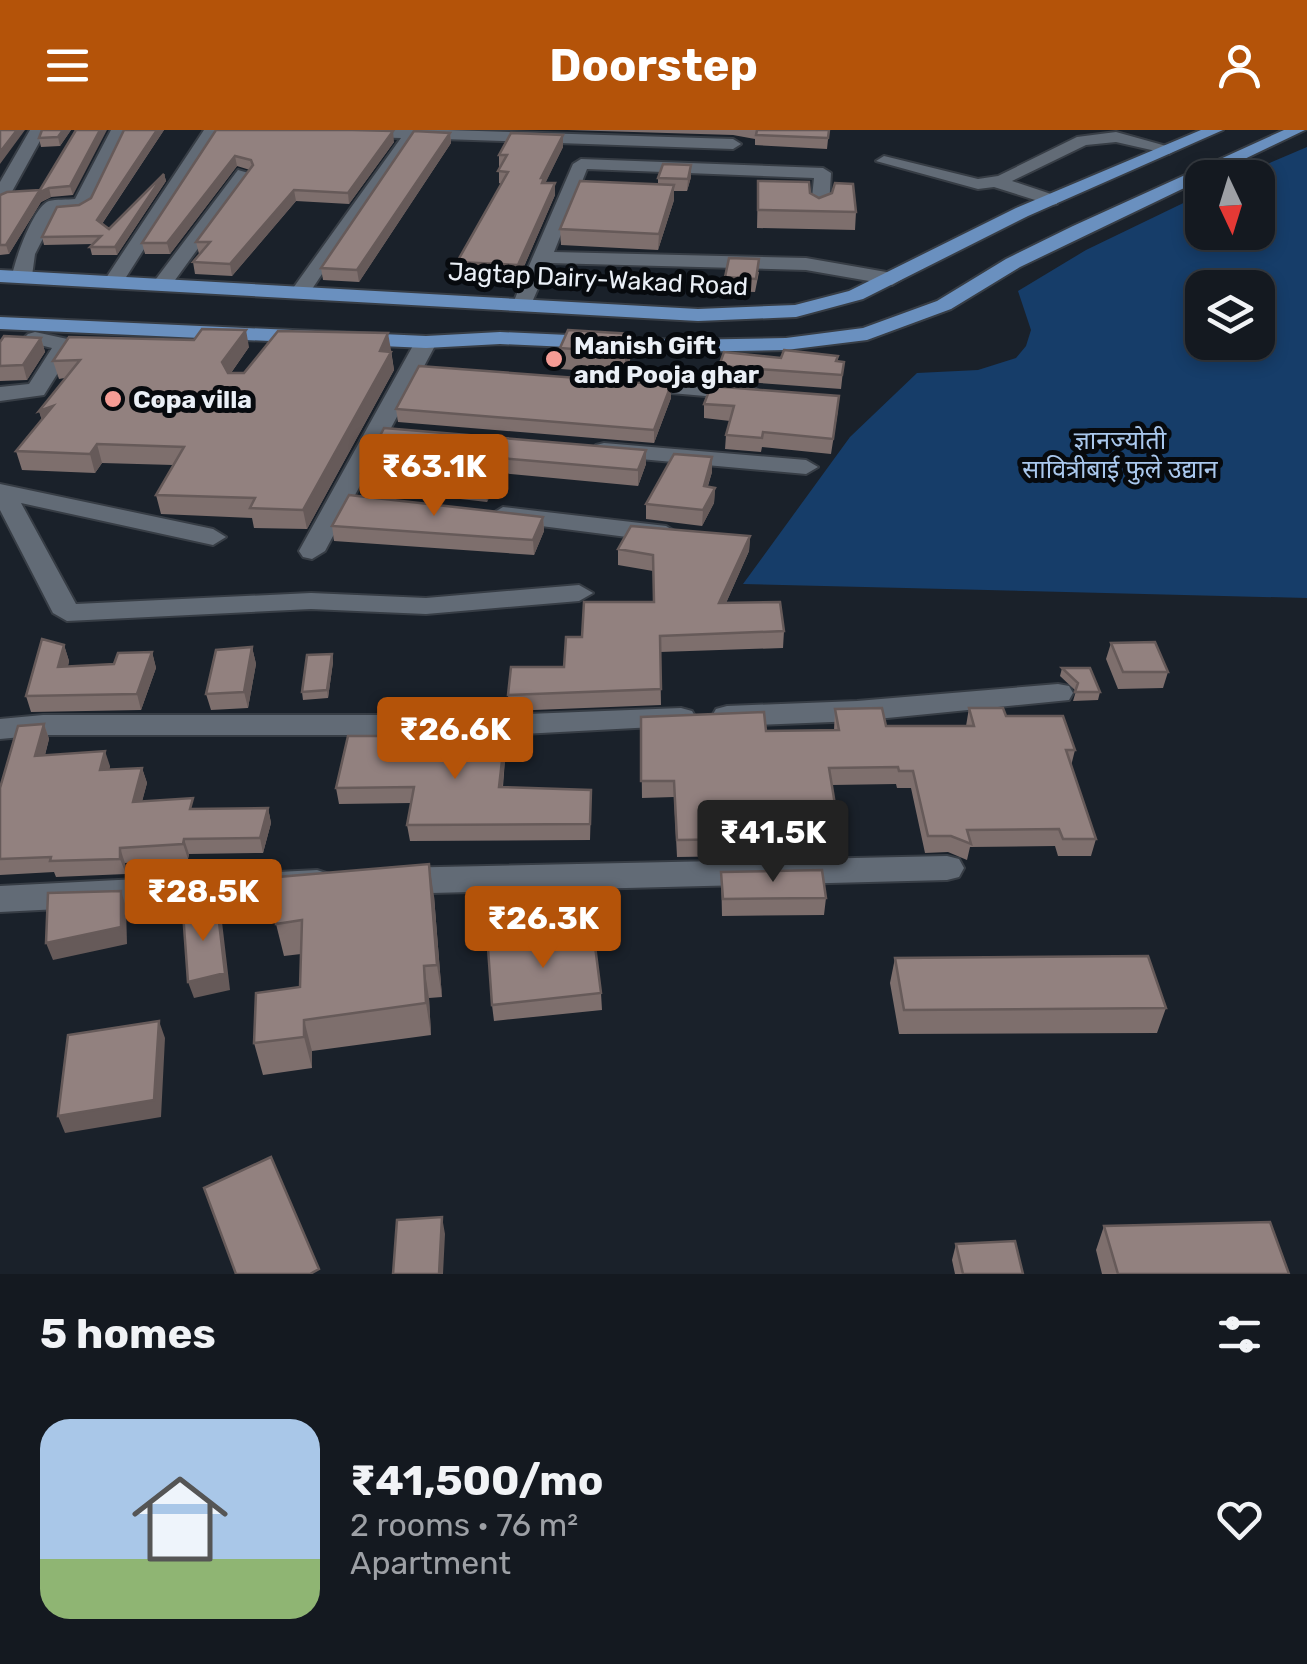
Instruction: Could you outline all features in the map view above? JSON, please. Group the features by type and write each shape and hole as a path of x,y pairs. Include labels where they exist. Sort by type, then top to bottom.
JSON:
{"main road":[{"name":"Jagtap Dairy-Wakad Road","path":"0,276 24,267 114,281 641,312 742,315 796,310 856,294 892,279 1022,212 1215,130"},
{"path":"0,310 678,346 786,344 867,334 944,305 1013,263 1079,230 1296,130"},
{"path":"1022,212 1079,230"},
{"path":"0,288 494,313 641,312"},
{"path":"0,324 40,332 98,328 270,344 500,338"}],"street":[{"path":"0,196 38,130"},
{"path":"0,259 24,267 51,206 81,204 119,130"},
{"path":"114,281 212,130"},
{"path":"300,130 733,144"},
{"path":"884,161 978,184 994,182 1083,140 1116,137 1169,149"},
{"path":"301,291 407,141"},
{"path":"523,304 581,164 822,173 820,207"},
{"path":"163,283 244,174"},
{"path":"994,182 1051,200"},
{"path":"540,256 806,264 892,279"},
{"path":"44,395 98,328"},
{"path":"0,340 40,332 65,344 36,390 0,394"},
{"path":"312,551 351,498 387,432 420,368 426,342"},
{"path":"607,382 784,396"},
{"path":"572,448 806,467"},
{"path":"1,491 213,538"},
{"path":"1,491 67,613 310,601 426,606 579,593"},
{"path":"475,512 686,536"},
{"path":"0,729 62,725 502,725 858,712 1058,693"},
{"path":"0,899 40,894 352,882 947,868"}],"green space":[{"name":"ज्ञानज्योती सावित्रीबाई फुले उद्यान","path":"1307,147 1307,598 743,584 850,437 917,373 978,370 1016,358 1026,346 1031,330 1018,291 1086,250 1185,202 1185,250 1275,250 1275,161"}],"building":[{"path":"0,130 17,130 0,152"},
{"path":"42,130 63,130 58,137 39,138"},
{"path":"76,130 100,130 70,186 38,193 6,245 0,245 0,195 40,190"},
{"path":"124,130 157,130 97,220 109,229 164,174 115,247 90,247 101,236 42,237 57,207 79,205 91,198"},
{"path":"216,130 393,131 348,193 294,190 230,264 193,262 210,242 196,242 253,165 251,160 235,156 167,243 142,243"},
{"path":"757,130 829,130 828,138 756,135"},
{"path":"414,131 450,133 357,270 321,268"},
{"path":"511,133 563,135 541,178 542,183 555,183 518,265 457,262 508,172 498,171 507,155 499,155"},
{"path":"663,164 691,165 688,179 658,178"},
{"path":"580,181 674,185 659,234 560,229"},
{"path":"758,181 809,182 810,193 819,198 832,193 835,183 853,184 856,212 758,210"},
{"path":"729,258 759,259 756,279 725,277"},
{"path":"202,329 246,330 222,362 228,373 244,373 278,331 388,333 380,351 391,352 303,510 250,508 255,498 156,495 184,447 97,444 90,454 16,451 53,406 39,411 80,360 53,361 69,337 194,340"},
{"path":"568,330 632,334 625,353 560,348"},
{"path":"4,336 41,338 23,365 0,366 0,342"},
{"path":"784,350 838,356 836,361 844,362 842,375 719,366 724,352 781,358"},
{"path":"419,366 671,385 654,430 396,409"},
{"path":"711,386 839,396 833,439 763,432 762,438 726,435 734,406 704,404"},
{"path":"384,428 646,450 638,470 500,458 485,486 361,473"},
{"path":"674,454 712,457 704,486 715,488 703,510 646,504"},
{"path":"349,495 543,517 533,540 332,526"},
{"path":"631,526 750,536 719,603 780,602 784,631 660,636 661,689 508,695 511,667 564,667 566,637 582,637 584,602 654,602 653,555 618,549"},
{"path":"42,639 64,645 58,667 114,664 118,653 152,652 137,694 26,696"},
{"path":"1155,642 1168,672 1123,672 1111,643"},
{"path":"252,647 244,692 206,694 216,650"},
{"path":"332,654 327,690 302,692 307,655"},
{"path":"1062,668 1090,668 1100,692 1075,692 1078,683"},
{"path":"882,708 886,726 974,726 969,708 1003,708 1006,716 1063,716 1075,750 1066,750 1096,839 1063,839 1059,829 967,830 971,844 951,836 928,836 913,771 899,771 898,767 829,768 839,829 816,829 817,838 677,840 674,781 641,781 641,717 764,712 766,731 839,730 835,709"},
{"path":"411,723 442,723 439,744 504,743 499,787 591,790 590,824 407,825 414,787 336,788 348,736 408,736"},
{"path":"44,724 35,756 105,751 100,770 142,768 133,802 193,798 190,809 268,808 260,838 184,839 183,844 120,848 120,859 0,859 0,788 18,726"},
{"path":"429,864 437,965 424,966 426,1003 304,1020 304,1037 254,1043 256,993 300,987 302,920 276,924 278,877"},
{"path":"822,870 826,898 723,899 721,872"},
{"path":"121,891 121,927 46,943 48,893"},
{"path":"217,905 225,973 188,982 183,912"},
{"path":"594,938 601,993 492,1005 488,948"},
{"path":"1148,956 1166,1008 904,1010 895,958"},
{"path":"159,1021 154,1100 58,1116 68,1035"},
{"path":"271,1157 319,1269 310,1274 236,1274 204,1188"},
{"path":"442,1217 439,1274 393,1274 397,1220"},
{"path":"1270,1222 1289,1274 1118,1274 1104,1226"},
{"path":"1015,1241 1023,1274 963,1274 956,1244"}],"place":[{"name":"Manish Gift and Pooja ghar","path":"554,359"},
{"name":"Copa villa","path":"113,399"}]}
